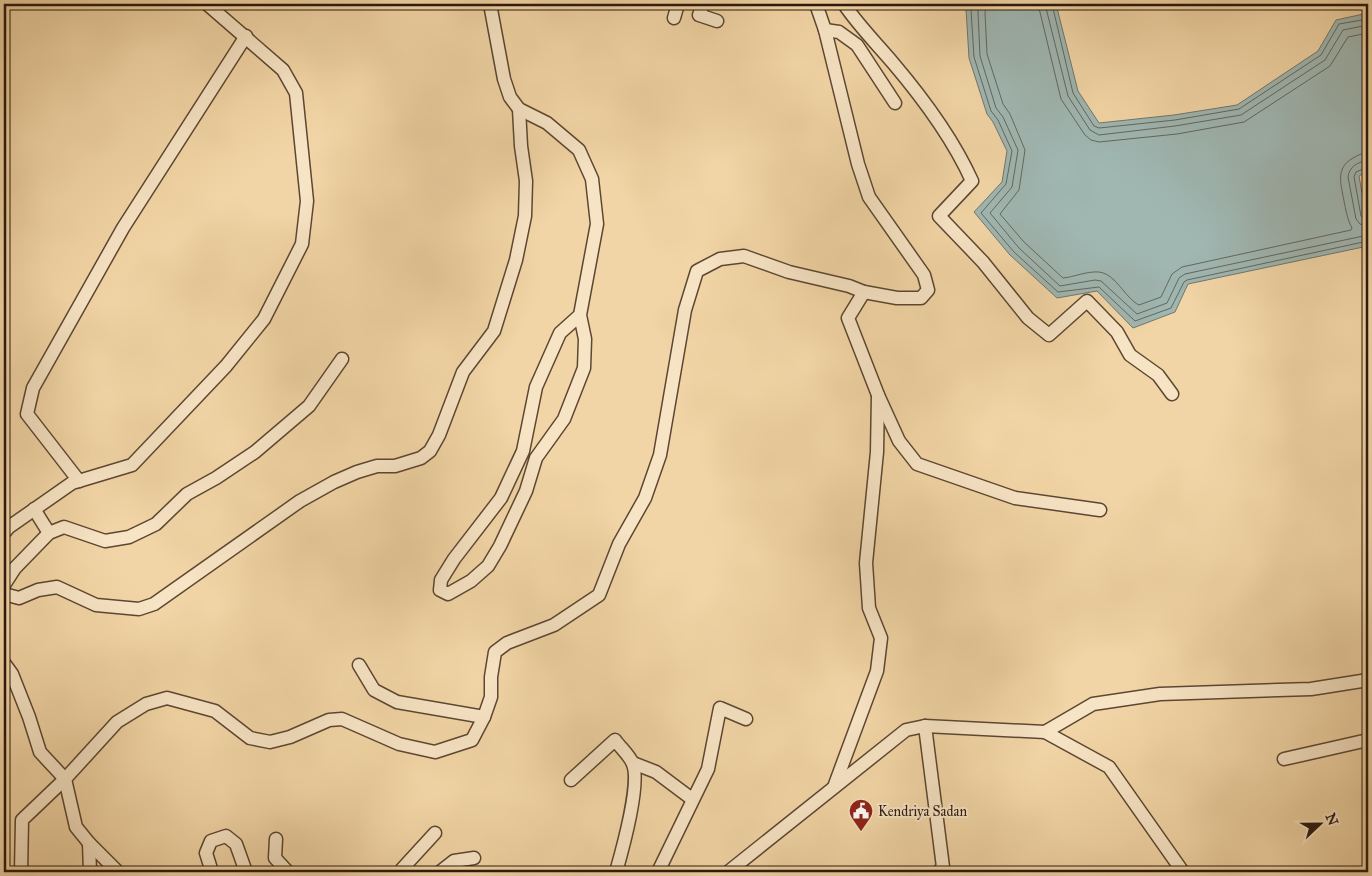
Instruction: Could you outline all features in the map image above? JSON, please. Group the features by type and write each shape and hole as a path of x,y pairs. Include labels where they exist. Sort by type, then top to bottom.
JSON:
{"street":[{"path":"4,533 9,527 72,483 132,465 226,366 264,319 302,244 307,201 296,93 283,70 207,4"},
{"path":"490,4 504,78 510,97 519,109 547,123 579,150 592,179 597,224 580,315 585,339 584,368 564,418 536,458 526,491 500,546 488,566 471,581 448,594 440,590 441,580 454,559 501,498 523,451 536,387 560,333 580,315"},
{"path":"674,18 678,4"},
{"path":"703,4 699,15 717,21"},
{"path":"21,872 22,820 65,779 117,722 146,704 167,698 215,711 250,738 270,742 290,737 329,720 342,719 399,744 435,752 472,740 484,717 491,697 494,652 507,642 554,625 599,595 619,544 645,498 660,455 685,310 697,272 720,259 744,256 789,272 850,286 864,292 897,298 921,298 928,290 924,276 869,197 858,164 825,30 816,4"},
{"path":"844,4 851,15 895,65 938,122 966,167 972,181 939,216 983,262 1028,318 1050,335 1087,301 1117,332 1130,355 1158,375 1172,394"},
{"path":"825,30 839,32 857,45 895,103"},
{"path":"79,481 27,414 33,388 123,228 246,36"},
{"path":"4,594 19,598 38,590 57,587 96,605 139,608 154,604 300,501 334,482 377,466 396,466 421,458 430,451 439,435 463,372 494,331 516,260 525,216 526,181 521,146 519,109"},
{"path":"864,292 848,318 878,395 899,441 917,464 1015,498 1100,510"},
{"path":"4,585 15,568 48,533 64,527 105,541 129,537 156,524 187,494 216,478 255,452 309,406 342,358"},
{"path":"834,788 877,671 881,638 869,608 866,563 877,452 878,395"},
{"path":"523,451 536,458"},
{"path":"34,509 48,533"},
{"path":"4,663 12,674 19,691 40,752 65,779 76,827 118,872"},
{"path":"359,665 374,690 397,702 484,717"},
{"path":"1045,732 1093,704 1160,694 1311,689 1368,680"},
{"path":"658,872 708,768 720,708 746,719"},
{"path":"925,726 943,871"},
{"path":"728,872 906,730 925,726 1045,732 1109,767 1183,872"},
{"path":"572,780 615,740 633,763 656,772 692,799"},
{"path":"1284,759 1368,740"},
{"path":"616,872 630,813 634,784 633,763"},
{"path":"403,872 402,869 435,833"},
{"path":"212,872 206,854 211,841 226,836 236,844 246,872"},
{"path":"276,839 275,858 288,872"},
{"path":"89,843 90,872"},
{"path":"440,872 454,861 474,858"}],"water":[{"path":"968,4 1056,4 1078,91 1099,123 1174,115 1237,105 1318,51 1336,20 1368,13 1368,171 1359,176 1368,227 1368,246 1188,284 1175,312 1133,328 1097,291 1057,298 1010,255 974,212 1002,182 1007,151 987,114 969,58 966,9"}],"place":[{"name":"Kendriya Sadan","path":"861,832"}]}
